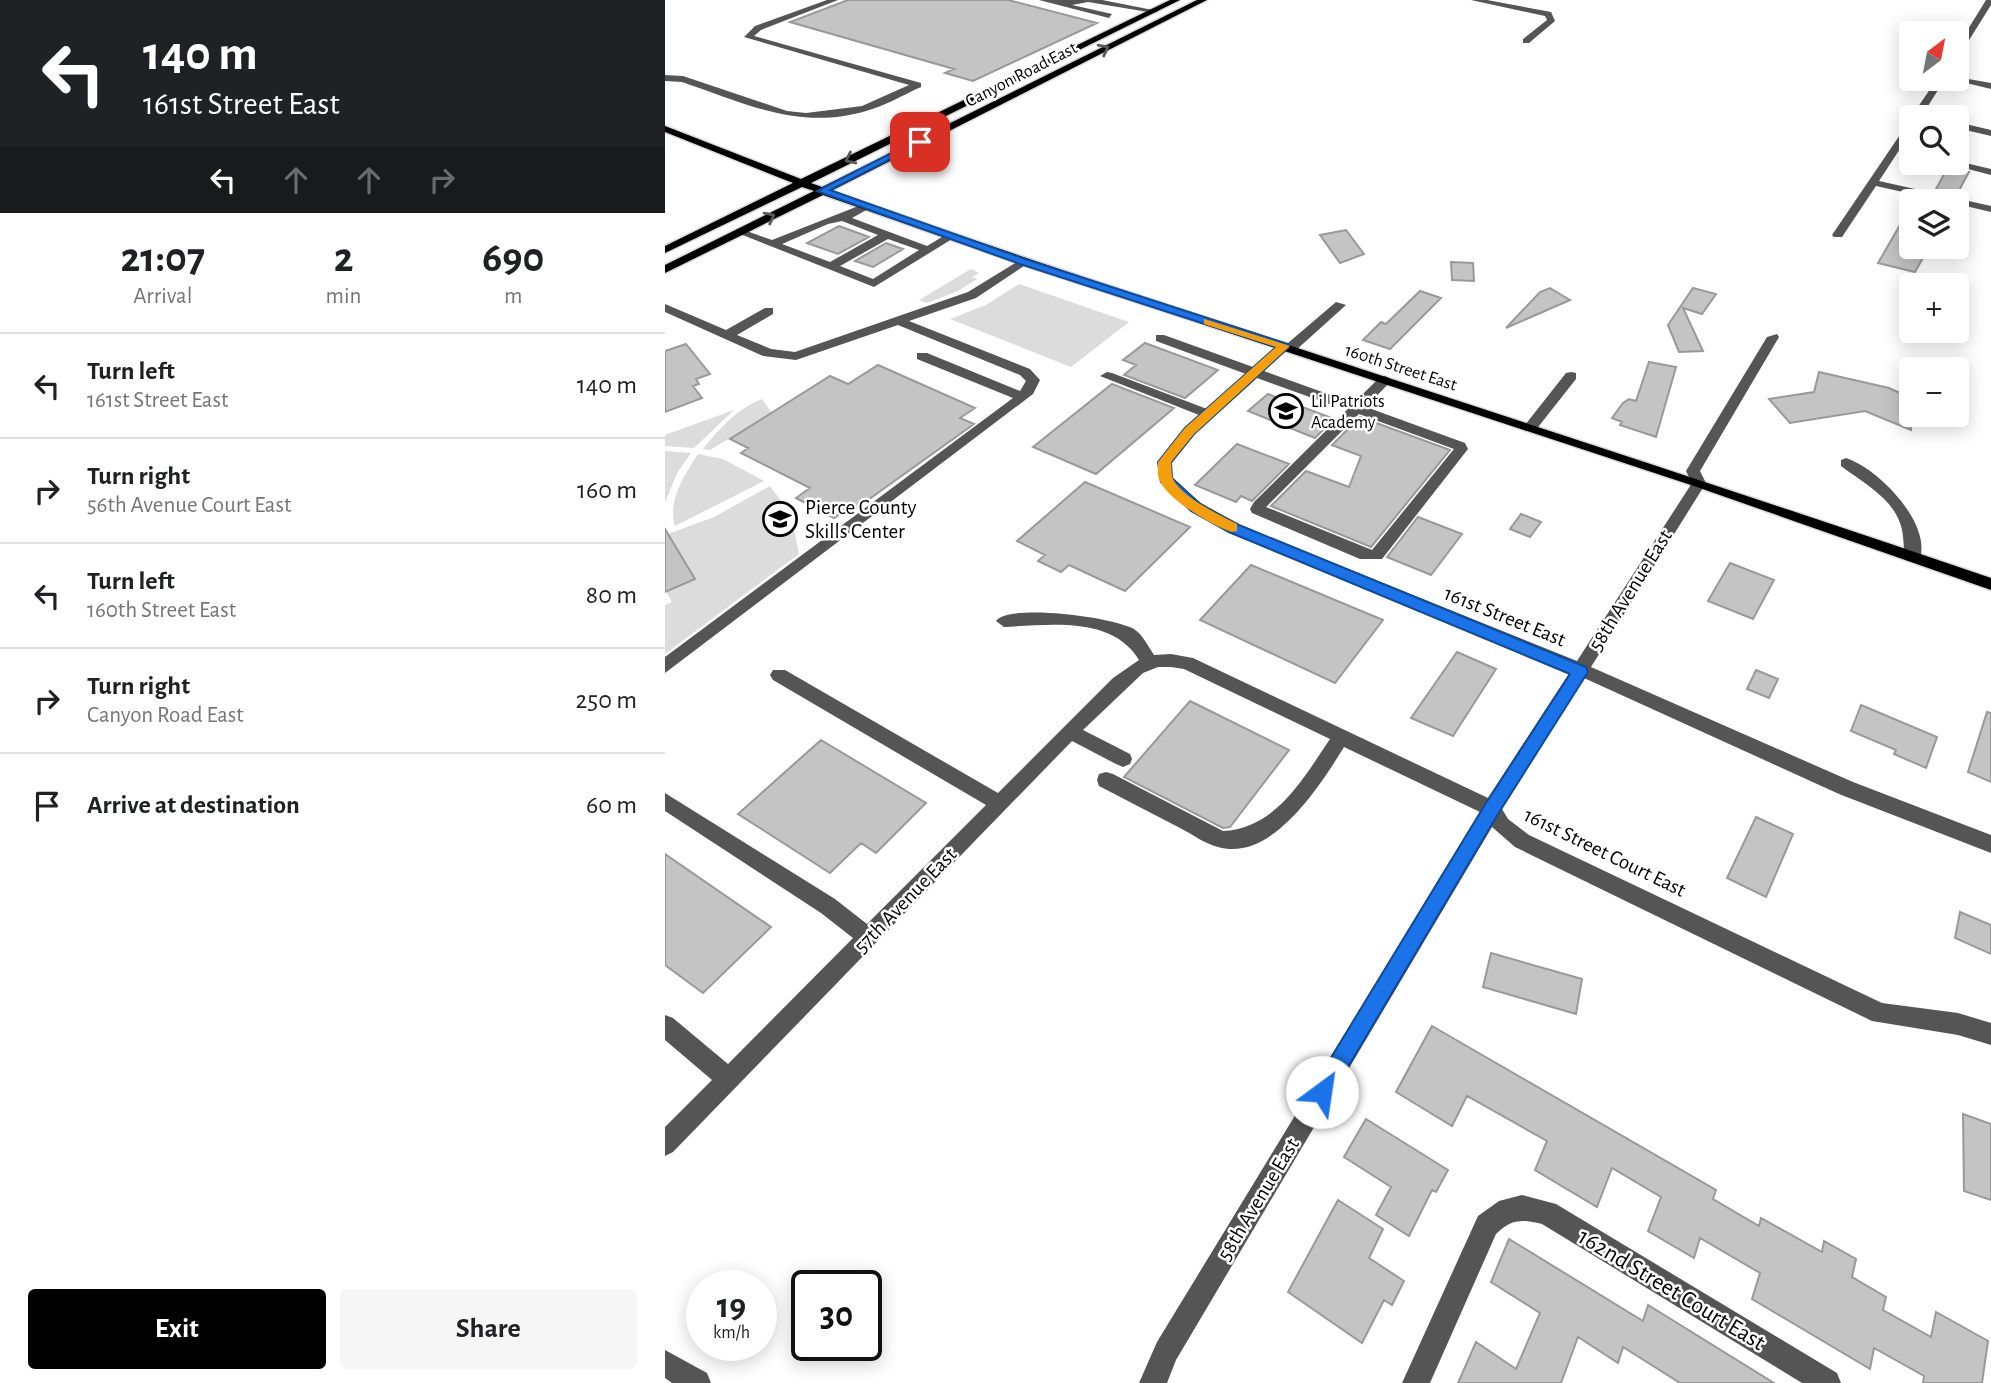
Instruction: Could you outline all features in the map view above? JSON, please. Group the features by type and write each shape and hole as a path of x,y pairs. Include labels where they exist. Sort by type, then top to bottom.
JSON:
{"main road":[{"name":"Canyon Road East","path":"665,250 1176,0"},
{"name":"Canyon Road East","path":"665,270 1203,0"},
{"name":"160th Street East","path":"666,130 822,191 1024,262 1699,483 1991,584"}],"street":[{"path":"665,78 683,79 786,114 806,116 864,108 918,85 748,37 758,28 834,0"},
{"path":"1043,0 1109,16"},
{"path":"1060,4 1089,0 1154,10"},
{"path":"1475,0 1548,15 1551,21 1526,41"},
{"path":"1969,34 1990,0"},
{"path":"1969,82 1991,86"},
{"path":"1969,128 1991,133"},
{"path":"1839,235 1899,142"},
{"path":"1894,149 1899,150"},
{"path":"1969,167 1991,172"},
{"path":"1872,182 1991,209"},
{"path":"773,244 825,221 843,218 866,206"},
{"path":"843,218 929,250"},
{"path":"741,232 874,283 951,236"},
{"path":"831,266 888,234"},
{"path":"665,308 768,353 796,356 972,295 1024,262"},
{"path":"1107,376 1208,414 1254,373 1341,305"},
{"path":"727,335 769,311"},
{"path":"665,666 1022,397 1033,380 1025,372 899,321"},
{"name":"58th Avenue East","path":"1153,1383 1173,1339 1492,808 1699,483 1693,471 1773,337"},
{"path":"1160,338 1334,401"},
{"path":"922,356 1022,397"},
{"path":"1530,428 1571,376"},
{"path":"1356,408 1460,446 1461,449 1376,555 1366,555 1257,509 1356,408 1385,380"},
{"name":"161st Street East","path":"1208,414 1172,450 1165,462 1165,479 1196,508 1234,529 1580,672 1634,691 1846,788 1991,844"},
{"path":"1846,463 1903,510 1914,531 1913,556"},
{"path":"1004,621 1054,619 1102,625 1128,634 1148,660"},
{"name":"161st Street Court East","path":"1148,660 1163,658 1187,663 1492,808 1501,825 1522,841 1880,1013 1985,1032"},
{"name":"57th Avenue East","path":"665,1144 1070,731 1137,666 1148,660"},
{"path":"779,675 999,803"},
{"path":"1070,731 1123,759"},
{"path":"1106,780 1221,840 1237,841 1263,832 1314,779 1341,737"},
{"path":"665,801 828,906 867,937"},
{"path":"665,1026 729,1079"},
{"name":"162nd Street Court East","path":"1416,1383 1487,1225 1500,1211 1525,1207 1547,1213 1827,1383"},
{"path":"665,1363 697,1383"}],"shaded area":[{"path":"971,269 979,273 972,277 977,279 958,291 927,303 919,300"},
{"path":"1019,284 1129,322 1071,367 950,319 986,305"},
{"path":"762,399 772,413 710,450 703,449 737,414"},
{"path":"734,410 694,448 665,446 665,435"},
{"path":"665,451 691,453 677,473 665,503"},
{"path":"698,454 723,459 764,481 675,526 675,498"},
{"path":"770,486 791,514 799,554 665,654 665,605 672,602 666,591 665,535 714,517"}],"building":[{"path":"848,0 1008,0 1097,23 973,81 945,73 954,69 790,22"},
{"path":"1944,175 1967,175 1960,189 1936,189"},
{"path":"839,226 869,237 838,254 807,243"},
{"path":"1899,227 1899,259 1922,259 1915,272 1878,263"},
{"path":"1346,230 1364,254 1340,263 1320,235"},
{"path":"886,243 903,249 873,267 855,261"},
{"path":"1451,262 1473,263 1474,281 1452,280"},
{"path":"1550,288 1570,300 1506,328 1540,292"},
{"path":"1693,288 1716,294 1702,314 1683,308 1703,351 1679,352 1668,325"},
{"path":"1420,291 1441,298 1390,349 1363,340 1381,322 1386,324"},
{"path":"1145,343 1218,370 1185,398 1124,375 1136,365 1123,360"},
{"path":"686,344 710,374 696,379 699,384 693,386 702,398 665,412 665,351"},
{"path":"1649,362 1676,367 1656,437 1620,425 1622,422 1612,418 1623,403 1629,399 1636,401"},
{"path":"878,365 975,408 960,418 974,424 854,510 849,508 834,518 796,498 810,488 741,453 748,448 730,439 830,376 848,384"},
{"path":"1819,372 1889,388 1899,393 1899,425 1865,411 1790,423 1769,399 1814,392"},
{"path":"1112,384 1174,408 1096,474 1033,447"},
{"path":"1268,394 1334,419 1315,438 1248,411"},
{"path":"1360,417 1450,450 1371,547 1271,506 1306,471 1349,487 1361,456 1332,445"},
{"path":"1237,444 1289,464 1252,501 1241,496 1236,502 1195,485"},
{"path":"1085,482 1190,527 1125,591 1069,565 1061,572 1038,561 1045,555 1017,541"},
{"path":"1521,514 1541,522 1530,537 1510,529"},
{"path":"1418,517 1462,534 1431,575 1387,557"},
{"path":"665,529 695,579 665,592"},
{"path":"1730,563 1774,580 1753,619 1708,601"},
{"path":"1251,565 1383,620 1335,683 1200,620"},
{"path":"1457,652 1496,669 1453,736 1411,718"},
{"path":"1756,670 1778,679 1769,698 1747,689"},
{"path":"1190,701 1289,750 1230,827 1223,828 1124,777"},
{"path":"1861,705 1937,737 1926,768 1894,754 1896,750 1851,731"},
{"path":"1987,712 1991,713 1991,782 1968,772"},
{"path":"821,740 926,803 876,853 861,843 830,873 738,814"},
{"path":"1756,817 1793,834 1766,897 1727,878"},
{"path":"665,854 771,927 703,993 665,965"},
{"path":"1960,912 1991,925 1991,954 1955,938"},
{"path":"1491,953 1582,979 1576,1014 1483,987"},
{"path":"1432,1026 1716,1190 1713,1199 1759,1226 1761,1218 1822,1252 1824,1241 1856,1259 1852,1277 1886,1297 1883,1310 1931,1337 1936,1312 1988,1341 1982,1383 1923,1383 1924,1376 1874,1348 1870,1369 1752,1299 1760,1273 1700,1238 1694,1258 1648,1231 1661,1197 1612,1168 1597,1207 1535,1170 1547,1141 1467,1096 1452,1126 1396,1092"},
{"path":"1963,1114 1991,1124 1991,1200 1964,1191"},
{"path":"1366,1119 1448,1170 1436,1192 1432,1190 1409,1236 1376,1215 1391,1187 1344,1157"},
{"path":"1338,1200 1383,1229 1369,1258 1404,1281 1392,1305 1384,1300 1362,1343 1288,1292"},
{"path":"1509,1239 1643,1321 1648,1305 1774,1383 1680,1383 1623,1347 1618,1363 1578,1337 1561,1383 1458,1383 1476,1342 1516,1369 1540,1313 1491,1282"}],"slow traffic":[{"path":"1208,321 1284,346 1190,431 1165,462 1165,479 1173,488 1196,508 1232,527"}],"place":[{"name":"Lil Patriots Academy","path":"1286,411"},
{"name":"Pierce County Skills Center","path":"780,519"}],"route":[{"path":"920,142 822,191 1024,262 1284,346 1190,431 1165,462 1165,479 1196,508 1234,529 1580,672 1492,808 1322,1092"}]}
